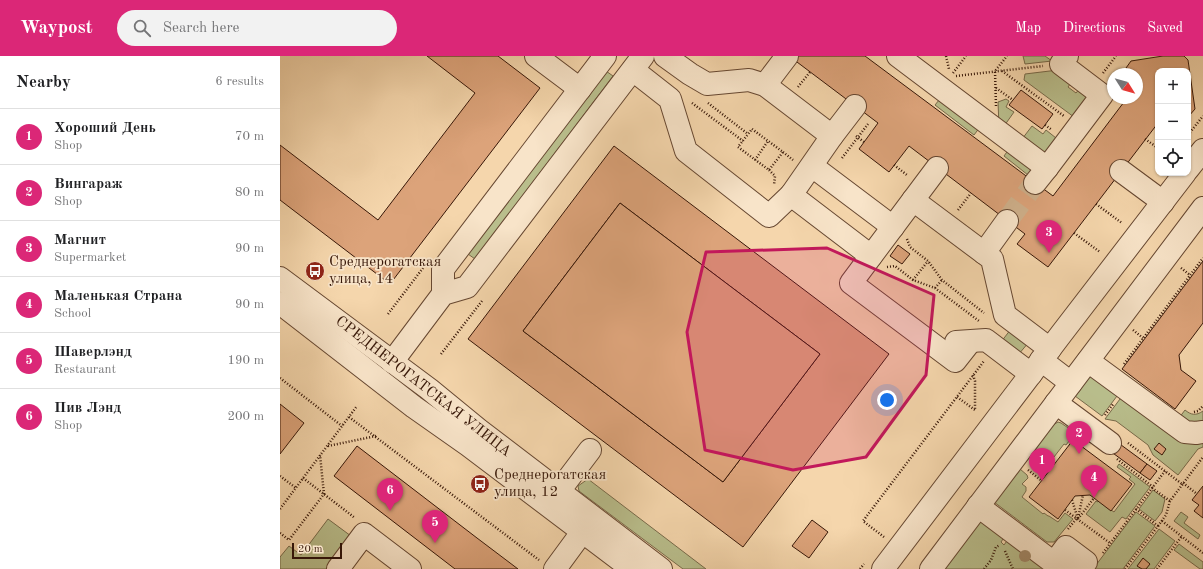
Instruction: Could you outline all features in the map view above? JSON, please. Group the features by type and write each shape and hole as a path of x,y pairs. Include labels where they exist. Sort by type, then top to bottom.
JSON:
{"street":[{"path":"536,56 580,89"},
{"path":"443,294 443,269 605,56"},
{"path":"665,56 707,84 749,80 765,85 832,136"},
{"path":"765,85 787,56"},
{"path":"898,56 1041,176 1102,95 1059,59"},
{"path":"392,362 443,294 467,287 640,60 670,99 686,151 769,216 790,195 832,136 864,112"},
{"path":"1191,165 1203,150"},
{"path":"812,166 902,230"},
{"path":"937,168 913,200 902,230 879,261 851,283 955,361 970,342"},
{"path":"1121,171 1163,202"},
{"path":"884,569 1183,176"},
{"path":"790,195 879,261"},
{"path":"913,200 992,259 1005,315 1041,361 1071,383"},
{"path":"931,569 1203,208"},
{"path":"984,252 1007,221"},
{"name":"СРЕДНЕРОГАТСКАЯ УЛИЦА","path":"280,278 428,389 479,430 554,498 588,524 661,569"},
{"name":"СРЕДНЕРОГАТСКАЯ УЛИЦА","path":"280,303 414,407 468,445 554,498"},
{"path":"930,342 970,342 986,340 995,347 1041,361"},
{"path":"1088,361 1184,432 1203,432"},
{"path":"1056,403 1110,443"},
{"path":"554,498 590,450"},
{"path":"978,506 1058,566 1066,547 1086,562 1081,569"},
{"path":"557,564 588,524"},
{"name":"СРЕДНЕРОГАТСКАЯ УЛИЦА","path":"588,524 632,569"},
{"path":"338,569 364,534 410,569"}],"path":[{"path":"946,56 950,76"},
{"path":"950,76 966,56"},
{"path":"1007,56 996,71 996,88 1013,100"},
{"path":"950,76 1001,71 1059,59"},
{"path":"1001,71 1078,126"},
{"path":"795,91 810,72"},
{"path":"688,100 743,141"},
{"path":"706,102 748,134"},
{"path":"858,138 864,112"},
{"path":"1191,131 1203,116"},
{"path":"752,129 783,152 769,170 738,147 748,134 752,129"},
{"path":"1145,139 1155,146"},
{"path":"755,160 768,141"},
{"path":"957,212 971,193"},
{"path":"1096,204 1122,223"},
{"path":"902,230 910,247 928,261 942,280 989,317"},
{"path":"1074,233 1100,252"},
{"path":"1121,368 1203,258"},
{"path":"879,261 895,266 913,280 935,288 984,324"},
{"path":"913,280 928,261"},
{"path":"935,288 942,280"},
{"path":"884,538 863,521 995,347"},
{"path":"973,375 975,381 975,410"},
{"path":"280,378 342,426"},
{"path":"957,397 978,413"},
{"path":"280,509 357,406"},
{"path":"1189,411 1195,412 1203,406"},
{"path":"349,417 557,564"},
{"path":"327,446 376,436"},
{"path":"280,533 289,540 324,494 320,455"},
{"path":"1036,455 1052,467"},
{"path":"1125,569 1162,521 1166,515 1170,501 1203,457"},
{"path":"1026,469 1042,481"},
{"path":"1102,554 1165,471"},
{"path":"280,476 296,488"},
{"path":"1183,483 1197,494"},
{"path":"1152,488 1170,501"},
{"path":"1078,519 1083,495"},
{"path":"1078,519 1094,498"},
{"path":"1072,500 1078,519"},
{"path":"1136,509 1158,526"},
{"path":"1065,510 1110,543"},
{"path":"1162,521 1203,553"},
{"path":"1157,569 1182,536"},
{"path":"1002,543 1013,569"}],"highlighted area":[{"path":"827,248 934,295 926,375 866,457 793,470 705,450 687,332 706,252"}],"green space":[{"path":"1023,56 1045,56 1052,61 1025,64"},
{"path":"1058,70 1073,80 1068,87 1076,93 1081,87 1095,97 1078,120 1024,80 1025,74"},
{"path":"606,71 613,76 475,259 468,254"},
{"path":"944,94 983,123 974,135 935,105"},
{"path":"1006,99 1009,101 1006,107 1014,112 1002,129 999,126 998,102"},
{"path":"1032,126 1043,134 1046,130 1061,142 1051,156 1019,143"},
{"path":"1012,145 1038,164 1033,179 1004,156"},
{"path":"1011,329 1029,342 1018,355 1001,342"},
{"path":"1093,372 1120,392 1102,416 1075,396"},
{"path":"1123,395 1203,441 1203,447 1198,449 1178,475 1153,455 1148,445 1116,421 1105,419"},
{"path":"1185,410 1194,414 1198,414 1203,411 1203,422 1194,424 1179,418"},
{"path":"1058,422 1077,434 1074,437 1073,436 1066,445 1064,444 1054,457 1049,454 1042,455 1035,449 1053,425"},
{"path":"1119,464 1150,487 1126,519 1122,517 1110,532 1086,514 1096,501 1099,501 1114,512 1135,484 1129,479 1131,477 1117,467"},
{"path":"1020,469 1027,475 1028,478 1022,484 1026,487 1026,491 1022,497 1043,514 1044,513 1058,522 1065,513 1073,519 1054,542 1047,542 994,502"},
{"path":"588,479 706,569 683,569 579,491 578,486"},
{"path":"1153,490 1165,499 1162,512 1155,521 1139,509"},
{"path":"1136,512 1155,526 1123,569 1093,569"},
{"path":"1181,512 1188,517 1184,523 1200,535 1198,539 1174,521"},
{"path":"982,518 1005,536 1001,542 1004,545 1009,538 1049,569 944,569"},
{"path":"328,519 351,536 326,569 280,569 280,557 289,546 301,555"},
{"path":"1159,529 1175,541 1154,569 1128,569"},
{"path":"1179,544 1203,562 1203,569 1200,569 1174,550"}],"building":[{"path":"427,56 498,56 540,88 390,284 280,200 280,145 378,220 475,93"},
{"path":"789,56 865,56 1053,196 1122,104 1143,104 1143,68 1126,68 1131,61 1163,56 1184,56 1188,60 1189,68 1155,68 1155,127 1048,267 1017,244 1025,234 909,146 889,172 859,149 878,123"},
{"path":"1191,81 1195,109 1191,114"},
{"path":"1021,90 1053,114 1042,129 1009,105"},
{"path":"614,146 889,354 743,547 468,339","holes":["620,203 820,354 723,482 523,331"]},
{"path":"620,203 820,354 723,482 523,331"},
{"path":"898,245 910,254 902,264 890,256"},
{"path":"1203,261 1203,323 1179,355 1181,370 1196,381 1175,409 1122,369"},
{"path":"280,404 304,423 280,454"},
{"path":"1113,439 1147,464 1140,473 1106,448"},
{"path":"1073,440 1132,484 1111,511 1090,495 1075,496 1058,519 1029,497"},
{"path":"1159,443 1166,449 1162,455 1154,449"},
{"path":"357,446 518,569 455,569 334,476"},
{"path":"1147,464 1157,471 1150,480 1140,473"},
{"path":"1203,486 1203,518 1194,511 1199,505 1192,500"},
{"path":"812,520 828,532 809,558 792,546"},
{"path":"1143,558 1150,564 1146,569 1142,569 1137,566"}],"tunnel":[{"path":"1007,221 1035,183"}],"place":[{"name":"Магнит","path":"1049,253"},
{"name":"Среднерогатская улица, 14","path":"315,271"},
{"name":"Вингараж","path":"1079,454"},
{"name":"Хороший День","path":"1042,481"},
{"name":"Среднерогатская улица, 12","path":"480,484"},
{"name":"Маленькая Страна","path":"1094,498"},
{"name":"Пив Лэнд","path":"390,511"},
{"name":"Шаверлэнд","path":"435,543"}]}
